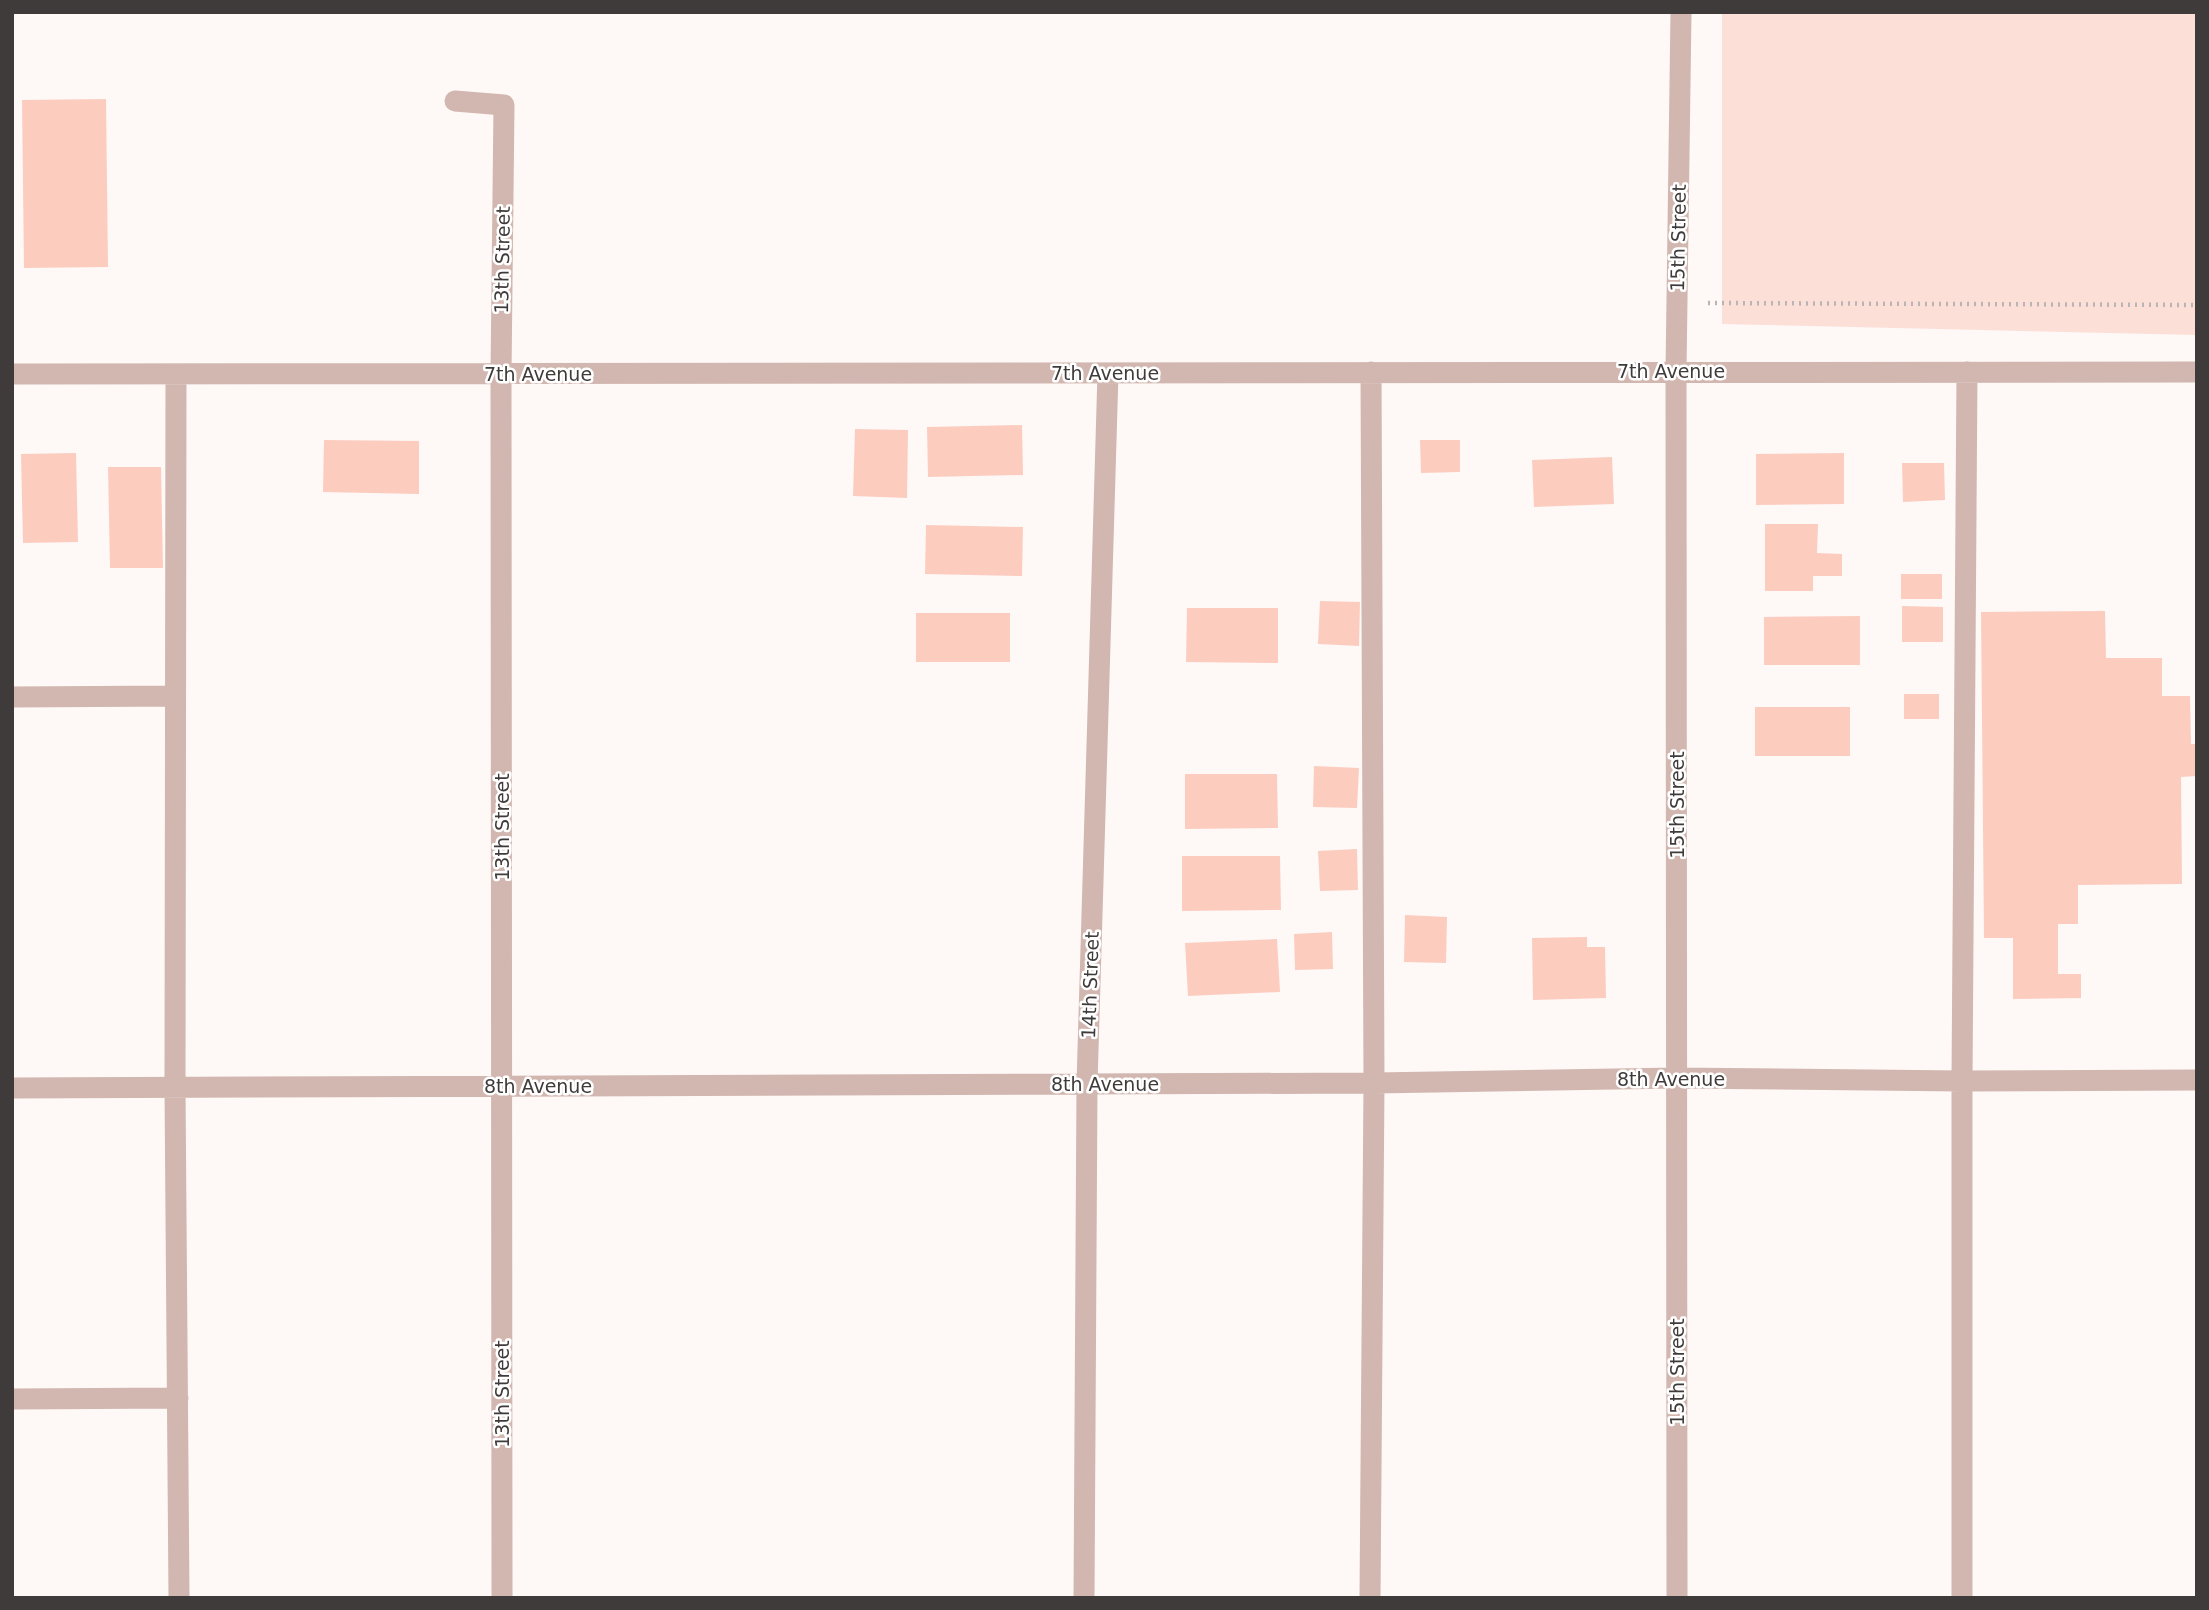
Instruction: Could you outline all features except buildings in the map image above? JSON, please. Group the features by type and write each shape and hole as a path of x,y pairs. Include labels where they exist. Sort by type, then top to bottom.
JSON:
{"street":[{"name":"15th Street","path":"1677,1598 1676,371 1681,20"},
{"name":"13th Street","path":"455,101 504,105 501,374 502,1598"},
{"path":"1370,1598 1374,1083 1371,372"},
{"path":"1962,1598 1962,1081 1967,372"},
{"name":"7th Avenue","path":"12,374 2197,372"},
{"name":"14th Street","path":"1084,1598 1087,1084 1108,373"},
{"path":"176,374 175,1088 179,1598"},
{"path":"12,697 175,696"},
{"name":"8th Avenue","path":"12,1088 1374,1083 1676,1079 2197,1080"},
{"path":"12,1399 178,1398"}],"path":[{"path":"1722,303 2197,305"}],"shaded area":[{"path":"1722,12 2197,12 2197,335 1722,324"}]}
